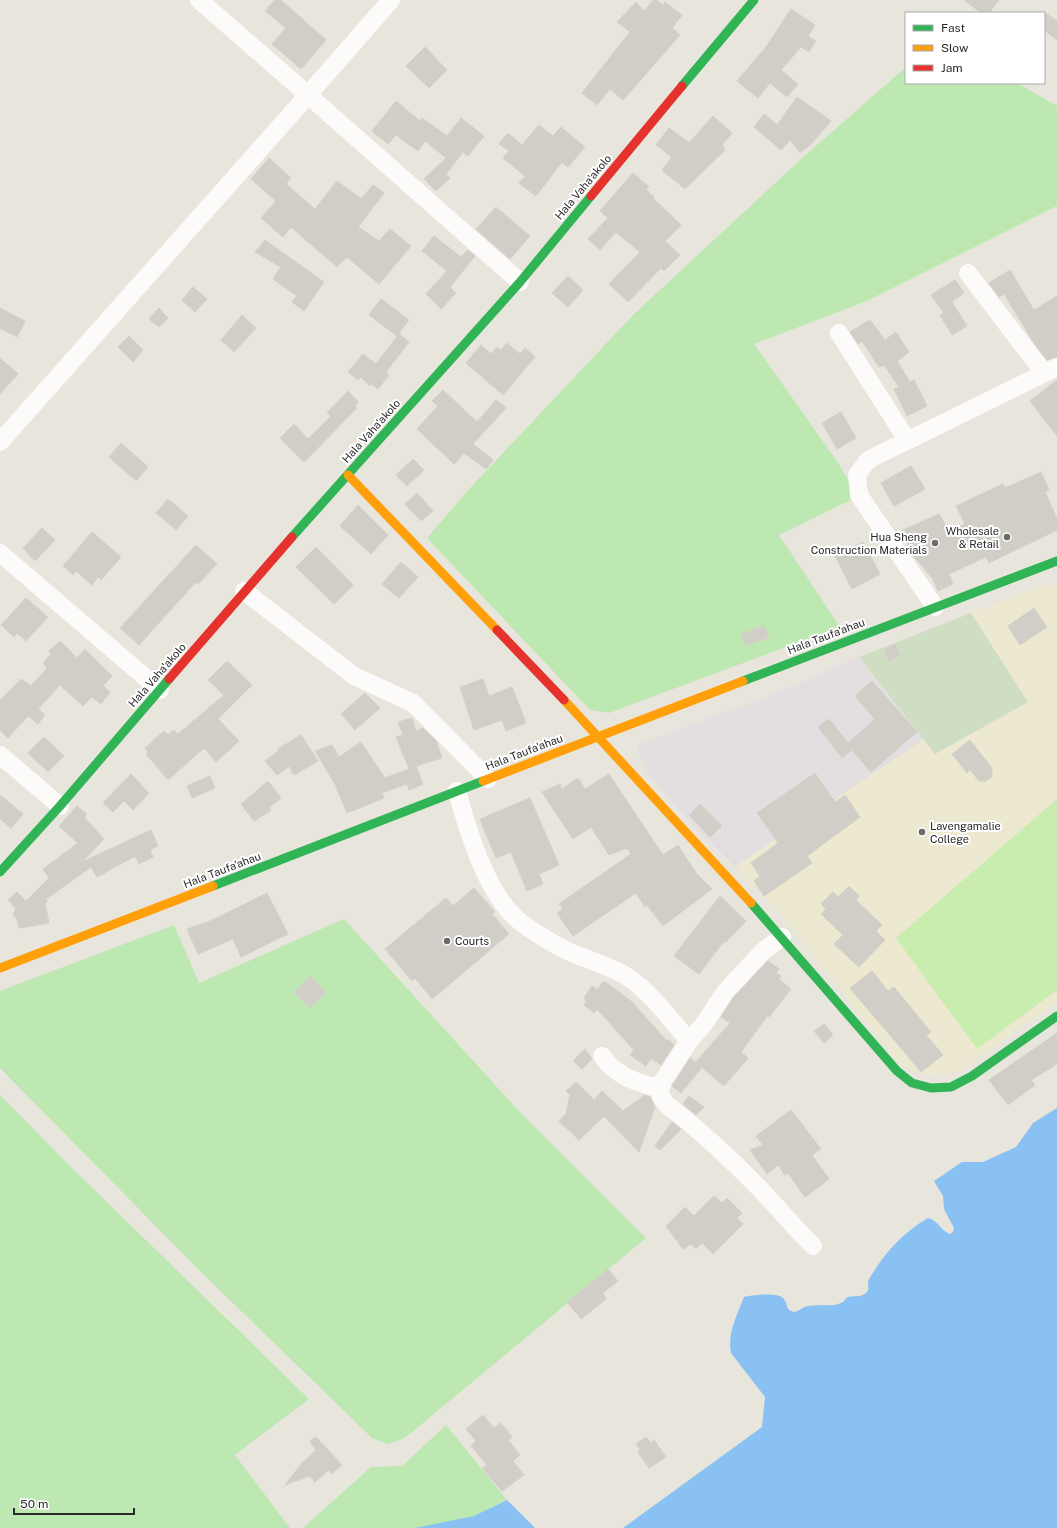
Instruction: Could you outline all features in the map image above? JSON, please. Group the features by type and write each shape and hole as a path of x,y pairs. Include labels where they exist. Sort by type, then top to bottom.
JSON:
{"main road":[{"name":"Hala Vaha'akolo","path":"0,872 60,806 244,592 520,282 754,0"},
{"path":"348,475 599,736 782,937 897,1071 912,1083 931,1088 951,1087 972,1076 1057,1016"},
{"name":"Hala Taufa'ahau","path":"0,968 599,736 1057,561"}],"street":[{"path":"199,0 520,282"},
{"path":"0,442 391,0"},
{"path":"935,607 859,495 857,475 868,460 1050,370 968,274"},
{"path":"839,333 907,440"},
{"path":"0,553 160,690"},
{"path":"244,592 354,676 413,703 488,779"},
{"path":"0,755 60,806"},
{"path":"457,791 470,836 485,871 499,896 517,919 570,952 600,963 628,978 645,992 689,1041"},
{"path":"782,937 762,952 725,992 704,1024 689,1041 663,1081 660,1090 661,1097 666,1104 709,1139 763,1192 812,1246"},
{"path":"602,1056 610,1067 623,1076 660,1090"}],"shaded area":[{"name":"Lavengamalie College","path":"1057,581 1057,1002 961,1070 927,1076 900,1065 782,915 735,867 924,739 935,754 1028,703 971,613"},
{"path":"859,657 924,739 735,867 687,819 647,773 636,746 718,714 758,701"}],"green space":[{"path":"905,68 905,84 1019,84 1057,106 1057,206 867,301 754,344 839,464 857,497 779,535 840,627 609,713 590,710 427,538 470,488 634,314 800,160"},
{"path":"971,613 1028,702 935,754 859,657"},
{"path":"1057,799 1057,990 977,1049 896,938"},
{"path":"344,919 517,1109 646,1238 405,1438 388,1444 372,1438 201,1272 0,1068 0,991 174,925 199,983"},
{"path":"0,1095 73,1169 309,1399 235,1455 290,1528 0,1528"},
{"path":"446,1425 507,1500 490,1508 483,1528 303,1528 371,1467 402,1466"}],"water":[{"path":"1057,1108 1057,1528 623,1528 762,1427 765,1397 731,1353 730,1346 730,1339 736,1318 744,1297 765,1294 780,1296 783,1298 789,1310 794,1312 808,1306 837,1304 844,1301 848,1297 864,1295 868,1290 869,1279 881,1261 902,1237 918,1224 928,1218 934,1221 947,1233 950,1234 953,1232 954,1228 944,1209 943,1196 934,1181 962,1162 983,1162 1016,1147 1033,1123"},
{"path":"507,1500 535,1528 415,1528 474,1516"}],"building":[{"path":"275,0 281,0 326,40 301,69 272,44 286,28 265,11"},
{"path":"653,0 656,0 663,5 665,2 682,15 672,28 680,35 623,100 610,89 597,105 582,93 630,32 617,22 636,2 644,11"},
{"path":"964,0 999,0 990,12 980,12"},
{"path":"791,9 815,25 808,36 816,41 809,52 801,47 781,70 798,84 787,97 770,83 758,98 737,81 766,47"},
{"path":"1045,13 1057,21 1057,40 1045,31"},
{"path":"425,47 447,70 429,88 406,66"},
{"path":"797,97 831,121 812,143 800,153 790,140 781,150 754,127 764,114 777,125"},
{"path":"396,101 420,121 422,118 447,136 461,118 484,136 468,156 463,152 446,174 450,178 436,191 424,179 446,158 425,141 418,151 396,135 388,144 372,131"},
{"path":"713,116 732,133 722,145 725,150 685,189 662,170 672,157 656,145 669,128 689,143"},
{"path":"539,125 553,136 561,127 585,147 568,167 562,162 536,196 519,183 525,176 503,158 509,151 499,144 508,133 522,145"},
{"path":"269,158 291,178 286,184 315,209 337,181 361,199 373,185 384,193 358,227 379,241 390,229 411,246 379,284 347,257 337,267 291,227 283,237 261,218 276,201 251,179"},
{"path":"633,173 649,187 646,190 654,197 653,198 681,225 665,241 680,255 664,271 661,268 628,302 609,284 640,252 616,232 600,250 588,239 608,218 600,211"},
{"path":"496,207 530,236 510,259 476,229"},
{"path":"434,236 461,257 468,250 475,256 450,287 456,293 441,309 426,294 447,271 422,251"},
{"path":"265,240 324,282 304,311 292,302 297,296 273,279 281,267 255,252"},
{"path":"1010,270 1034,310 1057,296 1057,357 1047,360 1034,343 1004,294 999,297 989,283"},
{"path":"568,276 583,290 568,307 552,293"},
{"path":"955,280 964,293 952,302 967,326 952,335 940,315 944,313 931,295"},
{"path":"193,287 207,299 195,312 182,300"},
{"path":"381,299 409,320 397,336 369,315"},
{"path":"0,308 25,321 17,337 0,328"},
{"path":"159,308 168,318 159,327 149,319"},
{"path":"242,315 256,328 234,352 221,340"},
{"path":"870,320 885,340 896,332 909,352 897,361 910,382 914,380 927,406 907,416 894,389 899,387 884,365 879,367 862,341 858,344 850,332"},
{"path":"399,334 409,342 386,372 389,375 378,389 372,384 370,386 361,377 358,380 348,372 363,354 376,364"},
{"path":"129,336 143,350 133,362 118,347"},
{"path":"507,343 520,354 525,348 535,357 503,395 466,363 481,345 491,354 497,347 501,350"},
{"path":"0,358 18,374 0,394"},
{"path":"1057,380 1057,436 1030,401"},
{"path":"443,390 477,422 496,400 506,408 473,444 493,460 486,469 464,453 454,464 417,429 438,406 432,401"},
{"path":"348,391 358,402 355,406 357,408 304,462 280,438 294,424 308,439 331,416 327,413"},
{"path":"841,412 856,438 837,449 822,423"},
{"path":"121,443 148,467 136,481 109,457"},
{"path":"413,459 424,470 407,486 396,475"},
{"path":"911,466 925,489 894,506 881,483"},
{"path":"1041,472 1049,490 1045,492 1057,519 1057,530 989,563 986,557 949,574 953,584 938,591 933,579 912,554 901,531 939,514 949,532 965,524 956,506 1003,484 1005,488"},
{"path":"417,493 433,511 421,521 405,504"},
{"path":"168,499 188,516 176,530 156,513"},
{"path":"358,505 388,535 371,554 340,526"},
{"path":"42,528 55,540 35,561 23,548"},
{"path":"92,532 121,557 101,580 98,577 92,585 76,571 73,575 63,566"},
{"path":"863,542 880,574 852,589 835,556"},
{"path":"196,545 217,564 198,584 196,582 139,645 120,628"},
{"path":"316,547 353,585 334,604 296,567"},
{"path":"401,562 418,577 399,598 382,584"},
{"path":"26,598 48,617 26,641 17,633 14,637 1,625"},
{"path":"1034,608 1047,627 1020,645 1008,626"},
{"path":"764,626 769,637 746,646 741,634"},
{"path":"60,641 77,658 85,649 112,676 103,686 110,692 101,704 92,697 83,706 60,685 38,709 45,715 38,724 28,716 8,738 0,730 0,700 21,679 31,686 47,668 43,663 51,654 49,651"},
{"path":"895,644 900,655 889,661 884,650"},
{"path":"227,661 252,685 218,719 239,741 216,762 204,748 168,780 146,754 148,752 145,748 164,731 168,735 174,730 178,734 224,695 208,680"},
{"path":"483,679 489,696 512,687 526,723 506,731 502,720 474,730 460,687"},
{"path":"872,681 917,732 871,772 852,750 842,758 818,727 829,719 848,743 875,719 855,696"},
{"path":"365,693 380,708 355,730 341,714"},
{"path":"412,718 416,731 423,728 436,741 442,758 416,766 423,784 409,790 407,784 382,793 384,798 347,813 335,784 315,751 332,745 339,757 361,742 385,778 409,769 396,737 403,735 398,722"},
{"path":"301,735 318,761 294,775 289,766 277,775 265,761 279,750 278,749"},
{"path":"44,737 64,756 48,772 28,753"},
{"path":"970,740 992,768 992,777 986,781 979,781 970,770 967,773 952,754"},
{"path":"815,773 835,802 845,795 860,817 807,856 812,863 764,896 754,881 760,876 751,863 778,843 757,813"},
{"path":"131,774 149,793 133,810 124,801 113,812 103,803"},
{"path":"609,774 663,855 678,845 696,873 712,889 663,926 647,905 645,907 636,893 573,936 557,913 563,909 559,904 631,854 627,848 609,855 591,827 573,839 542,792 560,784 562,789 578,778 585,789"},
{"path":"210,776 215,788 192,798 187,786"},
{"path":"268,781 281,798 269,807 271,810 254,821 241,804"},
{"path":"0,795 23,814 11,828 0,819"},
{"path":"530,798 559,865 539,874 543,884 527,891 511,852 496,858 480,819"},
{"path":"700,804 722,826 710,837 689,815"},
{"path":"77,806 87,814 84,817 104,839 82,862 151,830 158,846 150,850 153,857 139,864 135,856 97,877 91,867 46,899 48,901 45,903 49,923 19,928 17,919 13,914 16,909 8,900 17,892 26,901 49,878 43,869 78,843 59,826"},
{"path":"849,886 859,896 856,900 882,925 876,931 885,940 859,967 834,944 843,935 821,914 826,909 821,904 833,892 838,897"},
{"name":"Courts","path":"474,888 495,912 492,914 509,934 432,999 415,978 412,981 385,949 446,898 453,906"},
{"path":"267,893 288,934 241,957 233,939 198,954 187,929 208,922"},
{"path":"720,896 746,921 725,943 724,941 699,974 674,956"},
{"path":"768,961 779,969 776,973 781,976 779,979 791,989 769,1017 768,1015 741,1052 748,1058 724,1086 696,1062 730,1023 721,1017 733,998"},
{"path":"872,971 888,991 894,987 931,1032 926,1035 943,1055 921,1072 850,988"},
{"path":"311,976 326,993 310,1008 294,992"},
{"path":"604,981 632,1002 667,1041 668,1039 674,1045 661,1065 651,1058 646,1066 630,1055 634,1050 597,1009 594,1013 584,1005 587,1001 584,998 592,986 597,990"},
{"path":"824,1024 833,1035 824,1043 814,1031"},
{"path":"1057,1033 1057,1064 1031,1080 1035,1085 1008,1105 989,1080"},
{"path":"585,1049 592,1059 582,1069 573,1061"},
{"path":"690,1058 702,1067 681,1093 672,1086"},
{"path":"576,1082 594,1100 602,1091 623,1111 645,1095 650,1097 655,1107 639,1152 604,1116 579,1140 559,1121 566,1114 570,1095 566,1091"},
{"path":"689,1096 704,1107 696,1115 683,1104"},
{"path":"791,1110 821,1149 812,1155 829,1179 805,1197 788,1173 785,1175 778,1165 767,1174 750,1150 763,1145 756,1136"},
{"path":"672,1122 681,1129 660,1150 655,1146"},
{"path":"714,1196 722,1203 727,1198 742,1213 737,1218 743,1224 713,1254 702,1243 696,1249 691,1244 683,1249 666,1226 685,1207 694,1216"},
{"path":"608,1269 618,1281 603,1293 606,1299 581,1319 567,1302"},
{"path":"483,1415 494,1428 501,1423 512,1437 508,1440 520,1455 513,1461 524,1475 502,1491 482,1468 487,1465 471,1446 476,1441 466,1429"},
{"path":"316,1437 342,1465 332,1474 329,1470 315,1482 310,1476 285,1485 302,1463 316,1450 310,1441"},
{"path":"646,1437 651,1443 654,1440 666,1457 649,1468 638,1452 640,1450 636,1444"}],"traffic: fast":[{"path":"682,86 754,0"},
{"path":"292,537 520,282 591,196"},
{"path":"743,681 1057,561"},
{"path":"0,872 60,806 169,679"},
{"path":"213,886 483,781"},
{"path":"751,903 897,1071 912,1083 931,1088 951,1087 972,1076 1057,1016"}],"traffic: slow":[{"path":"348,475 497,630"},
{"path":"483,781 743,681"},
{"path":"564,700 751,903"},
{"path":"0,968 213,886"}],"traffic: jam":[{"path":"591,196 682,86"},
{"path":"169,679 292,537"},
{"path":"497,630 564,700"}],"place":[{"name":"Wholesale & Retail","path":"1007,537"},
{"name":"Hua Sheng Construction Materials","path":"935,543"},
{"name":"Lavengamalie College","path":"922,832"},
{"name":"Courts","path":"447,941"}]}
